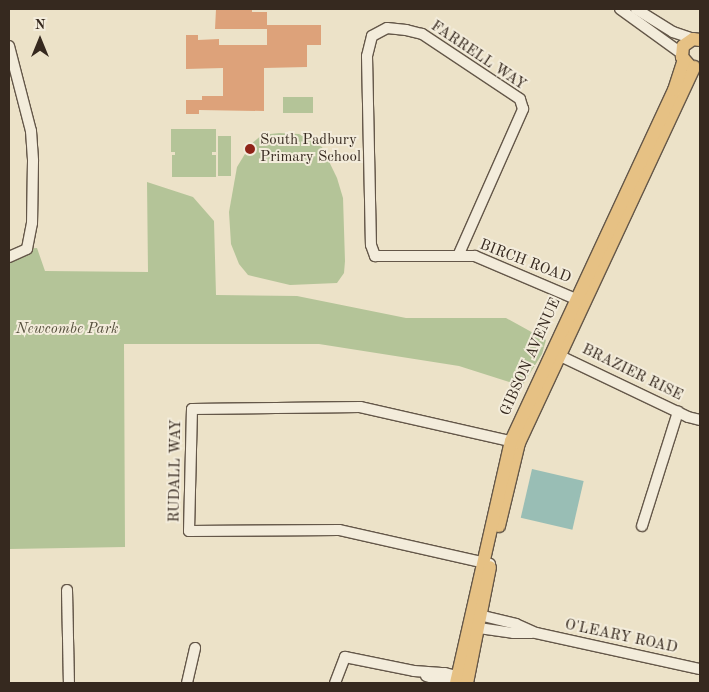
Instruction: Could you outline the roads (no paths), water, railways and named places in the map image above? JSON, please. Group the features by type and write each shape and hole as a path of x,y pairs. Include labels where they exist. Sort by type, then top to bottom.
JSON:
{"main road":[{"name":"GIBSON AVENUE","path":"459,681 475,621 486,563 515,442 690,62 683,46 697,38"}],"street":[{"path":"620,9 690,62"},
{"path":"636,9 673,32 697,38"},
{"name":"FARRELL WAY","path":"371,245 366,56 372,36 387,28 406,30 422,34 520,99 523,109 458,256"},
{"path":"9,46 31,131 33,170 32,223 27,249 9,257"},
{"name":"BIRCH ROAD","path":"371,245 375,256 475,256 580,300"},
{"name":"BRAZIER RISE","path":"556,353 678,412 700,420"},
{"name":"RUDALL WAY","path":"486,563 339,530 189,531 192,409 360,407 515,442"},
{"path":"642,526 678,412"},
{"path":"68,590 69,683"},
{"name":"O'LEARY ROAD","path":"475,621 516,624 536,633 700,669"},
{"path":"187,683 195,648"},
{"path":"335,683 345,657 459,681"}],"water":[{"path":"532,469 584,481 572,530 521,518"}],"place":[{"name":"South Padbury Primary School","path":"250,149"}],"park label":[{"name":"Newcombe Park","path":"67,330"}]}
